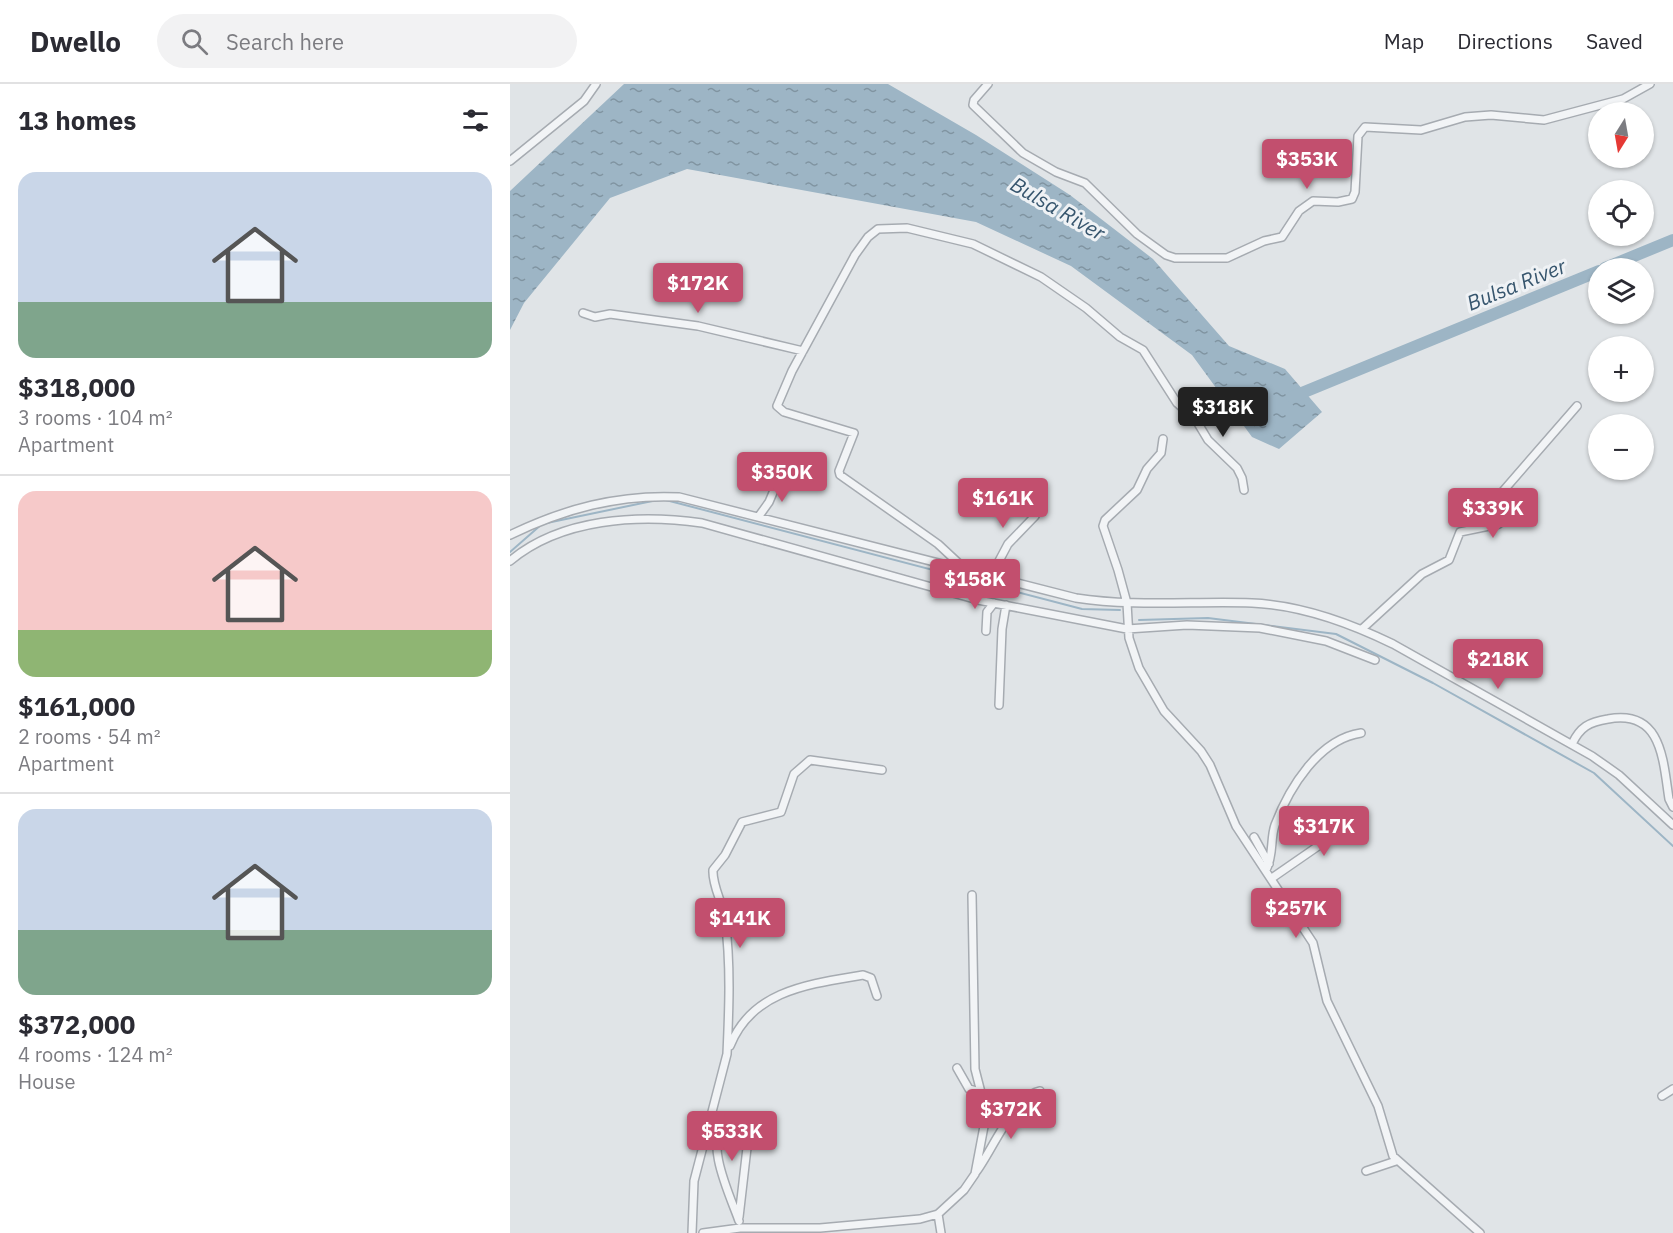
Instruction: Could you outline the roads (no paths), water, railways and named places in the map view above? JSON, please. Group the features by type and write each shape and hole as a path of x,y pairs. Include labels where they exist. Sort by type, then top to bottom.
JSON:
{"street":[{"path":"510,161 584,101 596,84"},
{"path":"987,84 974,100 973,105 1023,153 1056,172 1085,183 1147,243 1166,255 1208,259 1227,258 1264,241 1282,237 1299,211 1313,201 1338,202 1352,199 1355,192 1358,136 1365,127 1421,130 1465,117 1491,115 1544,120 1623,99 1650,84"},
{"path":"967,570 932,539 840,475 839,471 854,433 778,409 777,402 855,255 872,233 884,228 899,227 955,238 1006,258 1041,277 1086,308 1120,338 1140,347 1153,363 1177,403 1196,420 1208,440 1237,468 1244,490"},
{"path":"583,313 595,317 605,314 698,326 803,351"},
{"path":"1362,629 1422,574 1449,560 1460,532 1499,524 1502,519 1497,498 1577,406"},
{"path":"1163,439 1161,453 1147,469 1137,490 1105,520 1102,526 1127,603 1127,629 1139,668 1154,696 1210,765 1236,826 1267,867"},
{"path":"759,516 769,502 780,476"},
{"path":"991,576 1011,539 1035,516 1039,508 1036,501 1013,490"},
{"path":"510,535 571,510 624,498 679,497 759,516 821,535 1076,598 1127,603 1260,604 1320,615 1362,629 1572,744 1619,775 1673,825"},
{"path":"510,561 540,542 589,526 634,520 681,520 994,603 1127,629 1187,625 1252,627 1326,641 1375,660"},
{"path":"986,631 987,612 994,603"},
{"path":"999,705 1002,629 1006,605"},
{"path":"1572,744 1580,729 1599,720 1623,717 1644,723 1658,742 1669,799 1673,807"},
{"path":"1267,867 1275,826 1305,771 1315,759 1340,740 1361,733"},
{"path":"727,1054 729,986 727,932 713,870 725,855 742,822 781,812 794,774 810,760 882,770"},
{"path":"1272,878 1363,815"},
{"path":"1254,837 1272,878 1313,943 1327,1001 1378,1106 1390,1151 1396,1161 1480,1233"},
{"path":"972,895 974,1056 985,1121 975,1174"},
{"path":"692,1233 694,1181 727,1054 734,1034 753,1009 785,991 863,975 871,978 877,996"},
{"path":"957,1068 969,1089 981,1092"},
{"path":"1662,1096 1673,1089"},
{"path":"703,1233 740,1224 820,1228 920,1219 938,1214 957,1198 975,1174 1010,1117 1027,1096 1040,1091"},
{"path":"740,1224 716,1158 718,1135 726,1124 764,1126"},
{"path":"740,1224 747,1148"},
{"path":"1366,1171 1396,1161"},
{"path":"938,1214 941,1233"}],"water":[{"path":"624,84 888,84 976,135 1070,195 1153,259 1229,346 1285,369 1322,412 1279,449 1252,437 1192,355 1071,266 976,222 687,169 610,198 524,303 510,330 510,191"}],"waterway":[{"name":"Bulsa River","path":"1629,258 1673,240"},
{"name":"Bulsa River","path":"1292,397 1588,276"},
{"path":"510,552 542,524 662,499 1082,609 1120,610"},
{"path":"1139,620 1208,618 1336,634 1433,683 1594,773 1673,846"}]}
